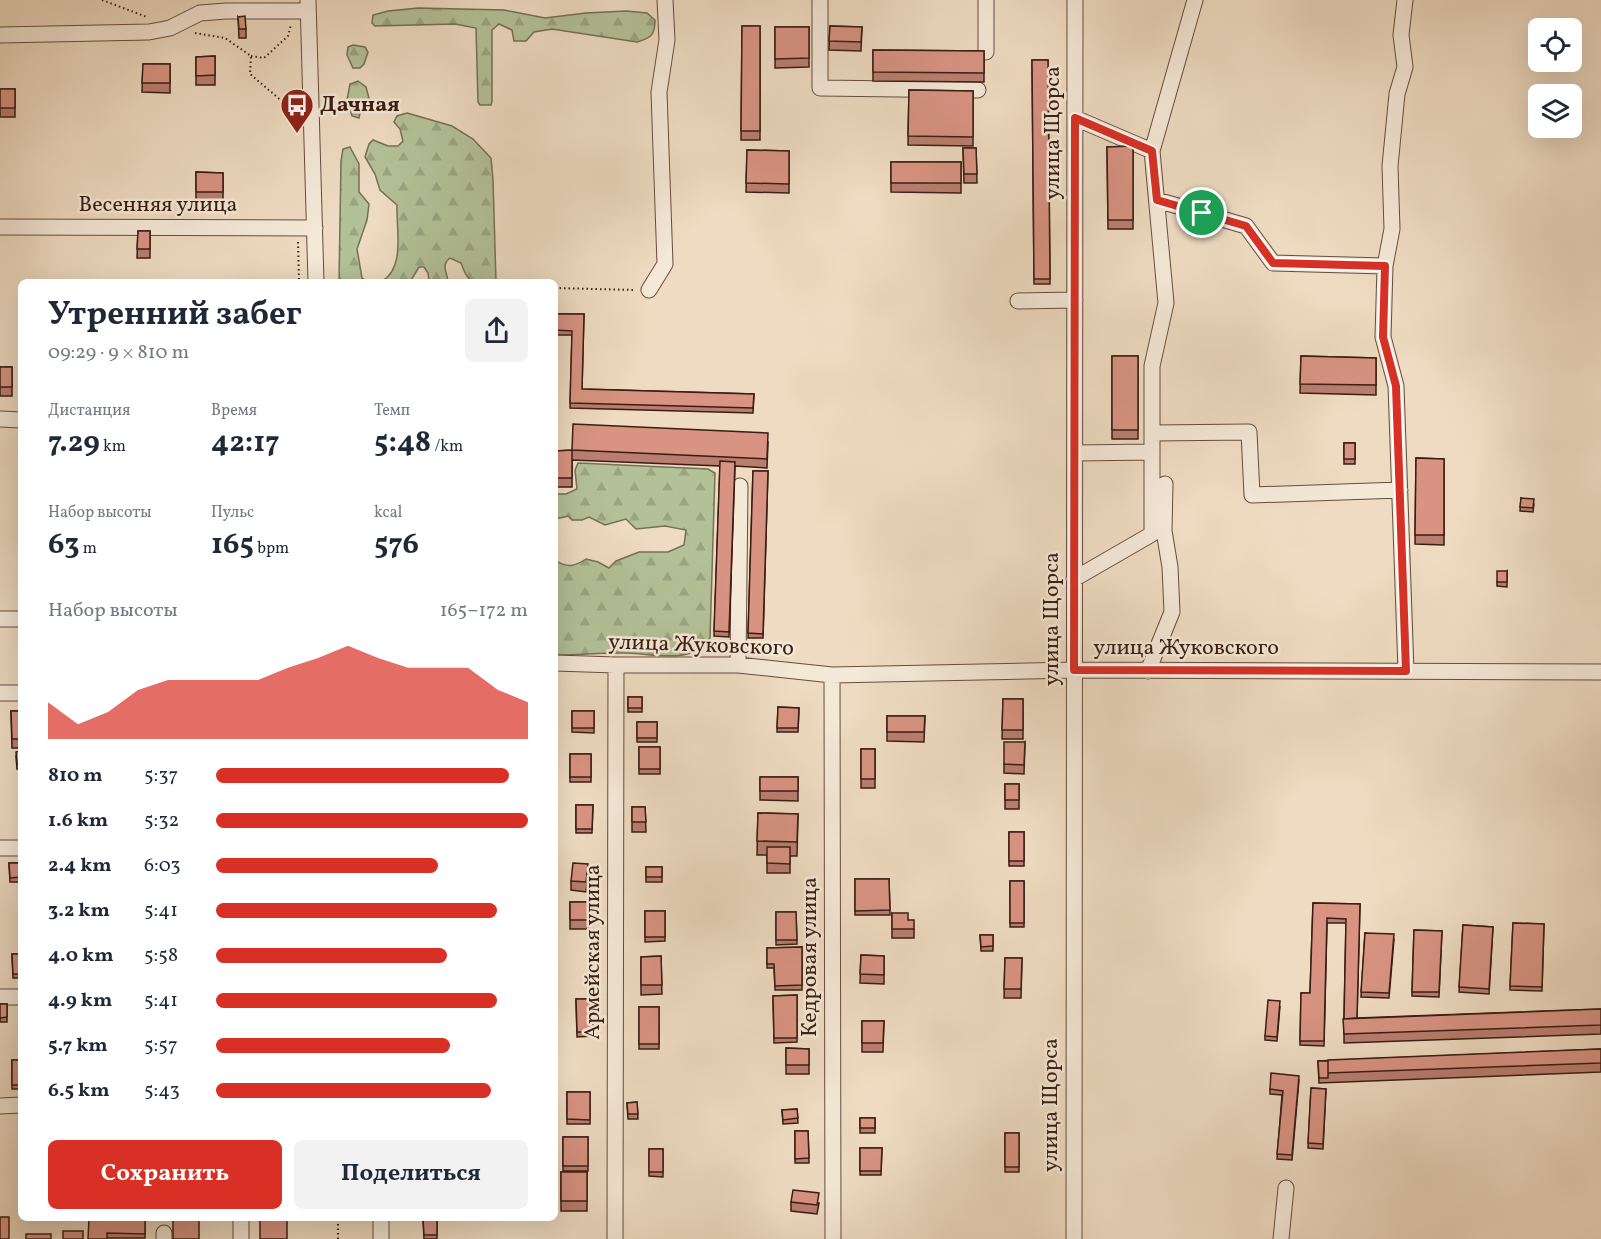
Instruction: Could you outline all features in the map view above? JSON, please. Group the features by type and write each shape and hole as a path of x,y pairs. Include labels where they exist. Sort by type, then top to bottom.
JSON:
{"street":[{"path":"649,290 665,264 659,92 667,40 665,0"},
{"path":"820,0 820,88 978,90"},
{"path":"986,0 986,52"},
{"name":"улица Щорса","path":"1074,1239 1075,0"},
{"path":"1148,670 1172,612 1170,567 1158,527 1152,452 1152,366 1166,303 1152,151 1195,0"},
{"path":"1405,0 1401,35 1405,67 1397,94 1390,166 1392,229 1385,266 1383,337 1396,386 1406,671"},
{"path":"0,35 149,32 170,28 200,13 303,8 312,125 316,279"},
{"path":"1075,118 1152,151"},
{"path":"1157,200 1246,226 1273,263 1385,266"},
{"name":"Весенняя улица","path":"0,227 315,228"},
{"path":"1018,301 1075,300"},
{"path":"0,419 18,420"},
{"path":"1152,433 1249,432 1252,495 1400,490"},
{"path":"1075,453 1152,452"},
{"path":"1074,579 1152,534 1158,527 1165,484"},
{"path":"738,665 740,486"},
{"path":"0,619 18,618"},
{"name":"улица Жуковского","path":"558,663 738,665 832,675 1074,670 1601,672"},
{"name":"Армейская улица","path":"615,1239 616,665"},
{"name":"Кедровая улица","path":"832,675 833,1239"},
{"path":"0,693 18,693"},
{"path":"0,848 18,848"},
{"path":"0,997 18,997"},
{"path":"0,1106 18,1105"},
{"path":"1281,1239 1286,1188"},
{"path":"241,1221 241,1239"},
{"path":"381,1221 381,1239"}],"path":[{"path":"102,0 130,9 170,28 225,38 251,56 264,58 288,36 303,8"},
{"path":"251,56 250,74 312,125"},
{"path":"558,288 649,290"},
{"path":"338,1221 338,1239"}],"green space":[{"path":"418,8 504,10 545,18 626,11 647,13 655,20 655,25 651,35 637,42 552,29 534,32 526,41 514,41 512,30 499,24 492,30 492,102 491,105 480,105 478,102 476,28 455,24 375,26 372,23 373,15"},
{"path":"353,45 365,47 368,52 360,68 353,68 347,55 348,47"},
{"path":"358,81 366,87 370,102 368,111 360,113 359,118 352,116 347,100 350,84"},
{"path":"407,113 452,126 473,139 491,158 496,279 469,279 461,263 450,258 445,264 447,279 429,279 424,267 419,267 412,279 385,279 389,276 397,258 397,205 380,190 375,174 365,157 369,144 373,140 388,146 398,146 403,141 400,129 394,122 397,116"},
{"path":"350,147 359,164 359,192 369,204 367,220 357,249 364,279 339,279 343,149"},
{"path":"578,463 708,469 715,473 710,638 702,647 681,655 669,656 621,653 558,655 558,562 570,565 578,564 586,559 609,568 616,561 639,552 668,552 684,545 686,530 665,526 636,529 626,519 605,525 589,517 582,520 572,520 568,516 558,518 558,494 566,494 577,489 575,470"}],"building":[{"path":"245,16 246,29 239,29 238,17"},
{"path":"742,26 760,26 760,131 741,131"},
{"path":"830,26 862,27 861,42 829,41"},
{"path":"775,27 809,27 809,58 775,59"},
{"path":"873,50 984,51 984,73 873,72"},
{"path":"215,56 215,75 196,76 196,57"},
{"path":"1032,60 1048,60 1050,279 1034,279"},
{"path":"143,64 170,64 170,83 142,83"},
{"path":"0,89 15,89 15,108 0,108"},
{"path":"909,90 973,91 973,137 908,136"},
{"path":"1133,146 1133,220 1108,220 1107,147"},
{"path":"963,148 976,148 977,174 964,174"},
{"path":"747,150 789,151 789,184 746,183"},
{"path":"891,162 961,162 961,183 891,183"},
{"path":"196,172 223,173 223,192 196,192"},
{"path":"138,231 150,231 150,249 137,249"},
{"path":"558,314 584,314 582,389 754,394 753,408 570,403 572,331 558,330"},
{"path":"1112,356 1138,356 1138,430 1112,430"},
{"path":"1301,356 1376,358 1376,385 1300,384"},
{"path":"0,367 12,367 12,387 0,387"},
{"path":"573,424 768,433 767,459 572,450"},
{"path":"1344,443 1355,443 1355,459 1344,459"},
{"path":"572,450 572,478 558,478 558,451"},
{"path":"1416,458 1444,459 1444,535 1415,535"},
{"path":"720,461 735,462 729,632 714,631"},
{"path":"753,471 768,471 763,634 748,633"},
{"path":"1521,498 1534,499 1533,508 1520,507"},
{"path":"1497,571 1507,571 1507,582 1497,582"},
{"path":"628,697 642,697 642,708 628,708"},
{"path":"1003,699 1023,699 1023,730 1002,730"},
{"path":"778,707 799,708 798,728 777,728"},
{"path":"11,711 18,711 18,739 12,739"},
{"path":"572,711 594,711 594,728 572,728"},
{"path":"887,716 925,716 924,732 887,732"},
{"path":"637,722 657,722 657,738 637,738"},
{"path":"1004,742 1025,742 1024,765 1004,764"},
{"path":"639,747 660,747 660,769 639,769"},
{"path":"861,749 875,749 875,779 861,779"},
{"path":"570,754 591,754 591,777 570,777"},
{"path":"760,777 798,777 798,791 760,791"},
{"path":"1005,784 1019,784 1019,800 1005,800"},
{"path":"576,805 593,805 592,829 576,829"},
{"path":"632,807 645,807 646,822 632,822"},
{"path":"758,813 798,814 797,842 757,841"},
{"path":"1009,832 1024,832 1024,861 1009,861"},
{"path":"767,847 790,847 790,864 767,863"},
{"path":"9,863 18,863 18,877 10,878"},
{"path":"573,863 588,864 586,882 571,881"},
{"path":"646,867 662,867 662,877 646,877"},
{"path":"855,879 889,879 890,910 855,911"},
{"path":"1010,881 1024,881 1024,923 1010,923"},
{"path":"570,902 589,902 589,920 570,920"},
{"path":"1313,903 1360,904 1357,1018 1344,1019 1346,919 1327,918 1324,1041 1300,1041 1301,993 1310,993"},
{"path":"645,911 665,911 665,937 645,937"},
{"path":"776,912 796,912 797,940 776,940"},
{"path":"892,913 908,913 908,920 914,920 914,929 892,929"},
{"path":"1513,923 1544,924 1542,987 1510,986"},
{"path":"1463,925 1493,927 1489,989 1459,987"},
{"path":"1414,930 1442,931 1439,992 1412,992"},
{"path":"1365,933 1394,934 1389,993 1361,992"},
{"path":"980,935 993,935 993,946 981,947"},
{"path":"802,947 802,985 775,986 774,964 767,964 767,948"},
{"path":"12,954 18,954 18,974 13,974"},
{"path":"861,955 884,956 884,975 860,974"},
{"path":"661,956 662,985 641,985 641,957"},
{"path":"1005,958 1022,958 1021,989 1004,989"},
{"path":"797,995 797,1038 774,1038 773,996"},
{"path":"576,999 593,999 593,1032 577,1032"},
{"path":"1268,1000 1280,1001 1277,1037 1265,1036"},
{"path":"0,1004 7,1004 7,1017 0,1018"},
{"path":"639,1007 659,1007 659,1044 639,1044"},
{"path":"1601,1009 1601,1025 1344,1034 1343,1019"},
{"path":"862,1021 884,1021 883,1043 862,1043"},
{"path":"786,1048 809,1049 809,1065 786,1065"},
{"path":"1601,1049 1601,1063 1328,1073 1328,1060"},
{"path":"12,1060 18,1060 18,1085 12,1085"},
{"path":"1318,1061 1328,1061 1328,1078 1319,1078"},
{"path":"1271,1073 1299,1076 1292,1155 1277,1154 1283,1091 1270,1089"},
{"path":"1311,1088 1326,1089 1323,1144 1308,1143"},
{"path":"567,1092 590,1092 590,1120 567,1119"},
{"path":"637,1102 638,1114 628,1114 627,1103"},
{"path":"797,1109 798,1118 783,1120 782,1110"},
{"path":"860,1118 875,1118 875,1128 860,1128"},
{"path":"795,1131 808,1131 809,1158 795,1159"},
{"path":"1005,1133 1019,1133 1019,1167 1005,1167"},
{"path":"563,1137 588,1137 588,1166 563,1166"},
{"path":"860,1148 882,1148 881,1171 860,1171"},
{"path":"649,1149 663,1149 663,1172 649,1172"},
{"path":"561,1172 587,1172 587,1201 561,1201"},
{"path":"793,1190 819,1193 817,1205 791,1202"},
{"path":"0,1217 9,1217 9,1239 0,1239"},
{"path":"89,1221 145,1221 145,1234 107,1233 107,1239 88,1239"},
{"path":"173,1221 199,1221 199,1239 173,1239"},
{"path":"260,1221 287,1221 287,1239 260,1239"},
{"path":"423,1221 437,1221 437,1235 424,1235"},
{"path":"63,1231 83,1231 83,1239 63,1239"},
{"path":"26,1234 51,1234 51,1239 26,1239"}],"place":[{"name":"Дачная","path":"297,134"}],"route":[{"path":"1075,118 1152,151 1157,200 1202,213 1246,226 1273,263 1385,266 1383,337 1396,386 1406,671 1074,670 1075,118"}]}
